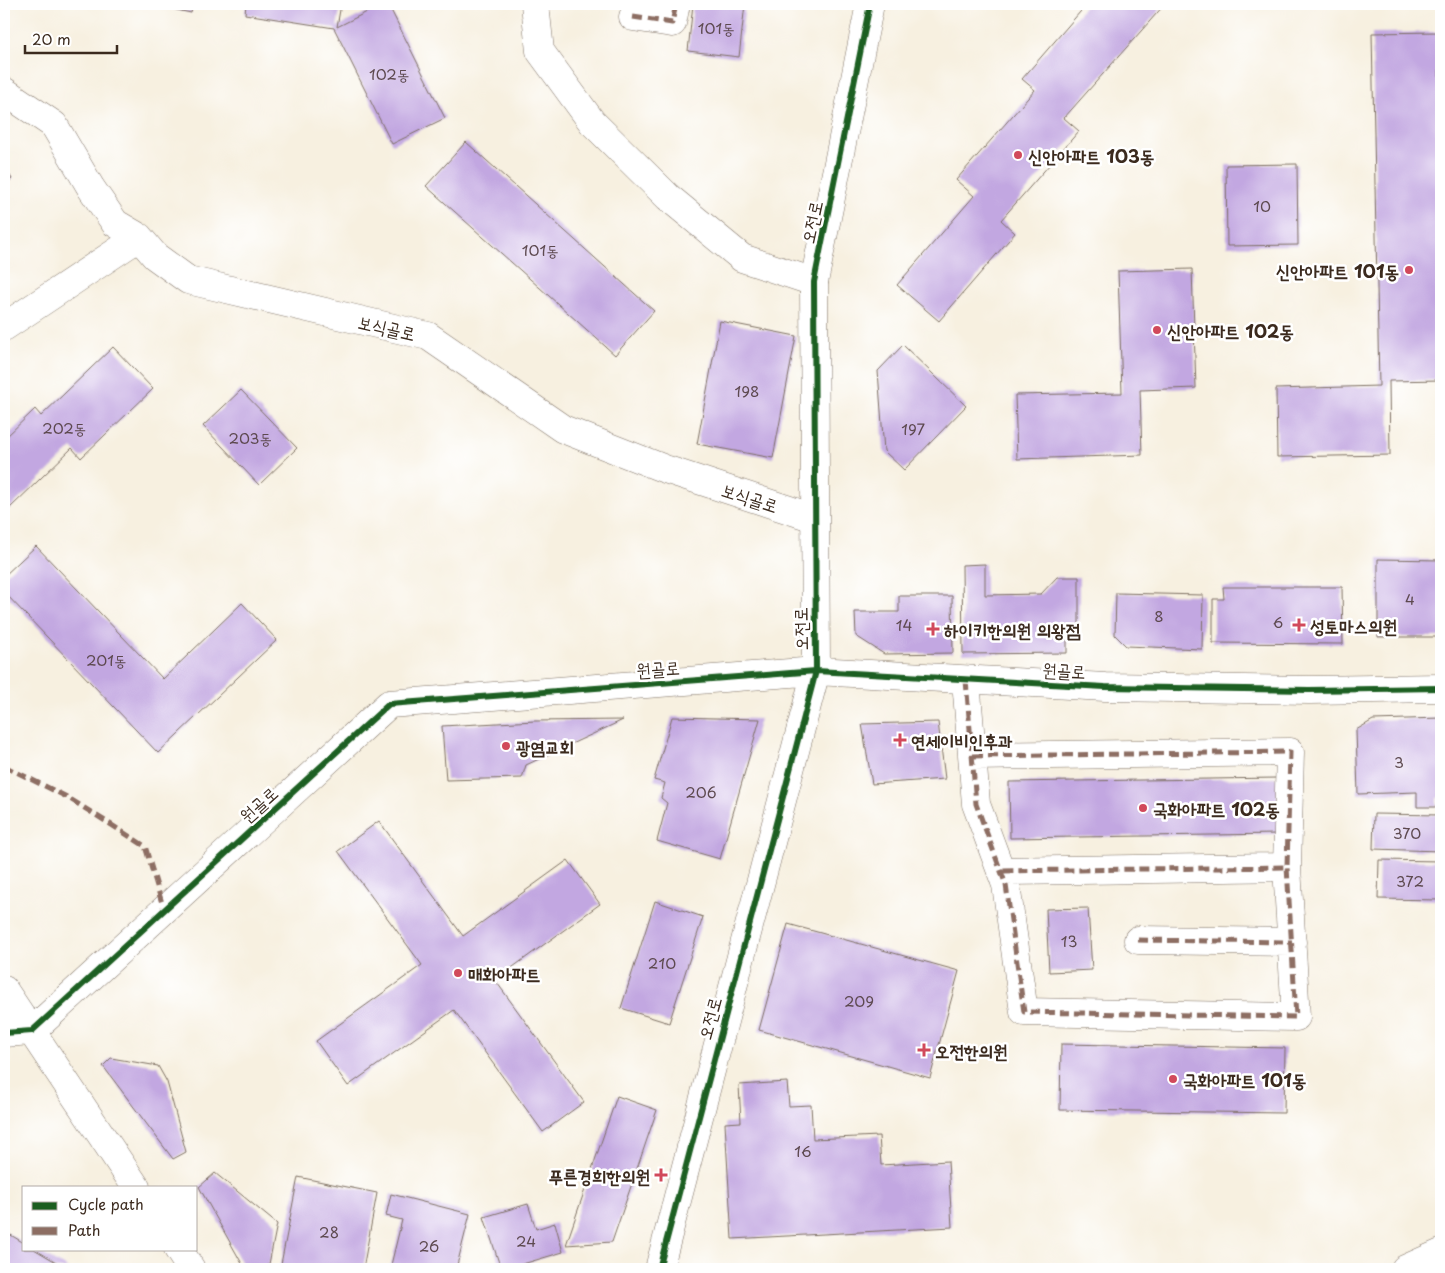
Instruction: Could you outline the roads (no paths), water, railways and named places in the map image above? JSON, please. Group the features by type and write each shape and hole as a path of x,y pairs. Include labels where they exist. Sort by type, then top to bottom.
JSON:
{"street":[{"path":"535,4 540,50 592,122 668,197 742,258 814,282"},
{"path":"633,18 672,23 676,4"},
{"name":"오전로","path":"659,1269 816,671 814,282 870,4"},
{"name":"보식골로","path":"4,91 54,125 91,188 116,223 138,237 155,256 188,280 428,336 563,429 665,469 814,518"},
{"path":"4,326 138,237"},
{"name":"원골로","path":"32,1031 390,704 816,671 1105,687 1309,690 1441,688"},
{"path":"966,680 976,804 1006,885 1024,1012 1296,1017 1287,867 1290,752 973,756"},
{"path":"1002,871 1287,867"},
{"path":"1138,940 1292,942"},
{"path":"4,990 135,1186"},
{"path":"4,1033 32,1031"},
{"path":"179,1250 191,1269"},
{"path":"1405,1269 1441,1253"}],"place":[{"name":"신안아파트 103동","path":"1018,155"},
{"name":"신안아파트 101동","path":"1409,270"},
{"name":"신안아파트 102동","path":"1157,330"},
{"name":"성토마스의원","path":"1299,625"},
{"name":"하이키한의원 의왕점","path":"933,629"},
{"name":"연세이비인후과","path":"900,740"},
{"name":"광염교회","path":"506,746"},
{"name":"국화아파트 102동","path":"1143,808"},
{"name":"매화아파트","path":"458,973"},
{"name":"오전한의원","path":"924,1050"},
{"name":"국화아파트 101동","path":"1173,1079"},
{"name":"푸른경희한의원","path":"661,1175"}]}
